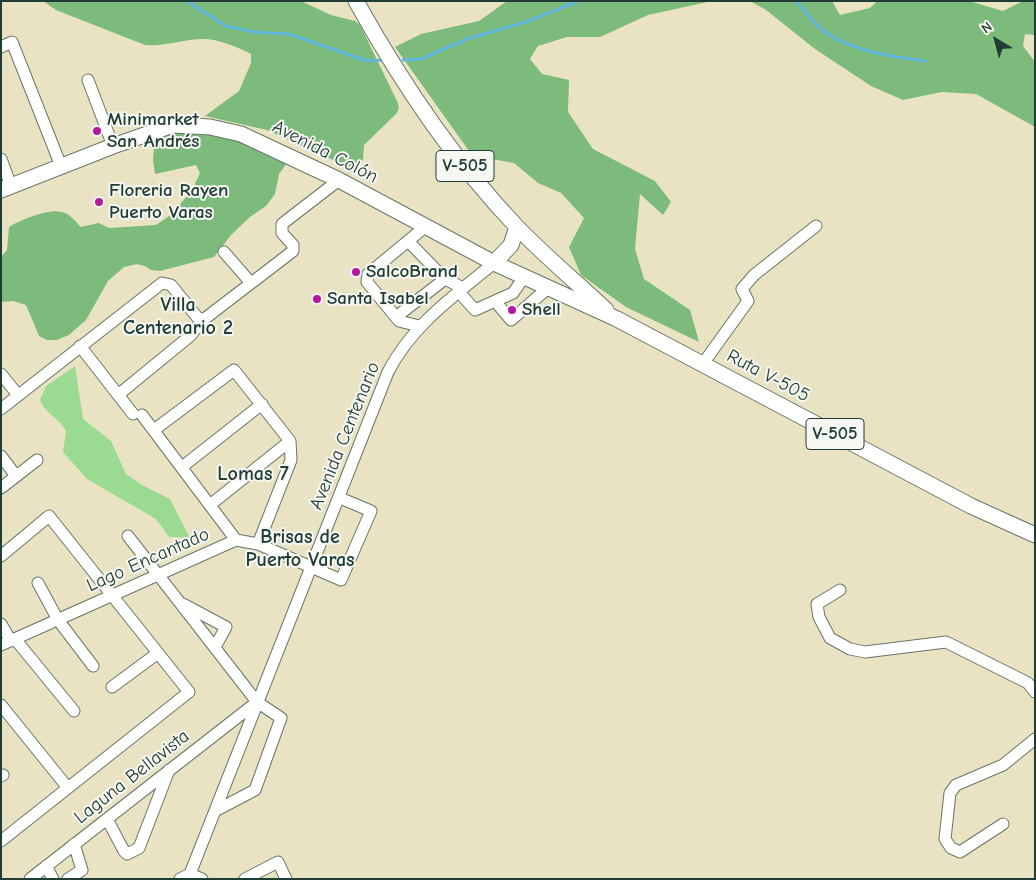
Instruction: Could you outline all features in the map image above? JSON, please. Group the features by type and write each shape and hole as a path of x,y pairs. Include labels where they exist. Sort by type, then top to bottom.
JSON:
{"main road":[{"name":"V-505","path":"356,1 395,68 440,134 517,227"},
{"name":"Avenida Colón","path":"6,188 113,146 173,125 210,127 255,140 339,180 494,263 616,319"},
{"path":"494,263 511,245 517,227 616,319"},
{"name":"Ruta V-505","path":"616,319 971,506 1035,535"}],"street":[{"path":"6,44 61,166"},
{"path":"88,80 113,146"},
{"path":"1,159 6,188"},
{"path":"118,394 190,336 203,320 293,251 293,245 282,233 282,224 339,180"},
{"path":"702,365 748,301 742,289 754,275 816,226"},
{"path":"419,326 399,321 367,282 368,274 425,227"},
{"path":"408,241 445,279 461,290 475,310 513,293 524,277"},
{"path":"224,252 251,283"},
{"name":"Avenida Centenario","path":"186,877 215,811 340,498 388,372 402,348 419,326 494,263"},
{"path":"396,317 445,279"},
{"path":"1,408 165,282 171,285 197,316 203,320"},
{"path":"495,301 511,320 548,288"},
{"path":"80,346 118,394 154,430 236,540"},
{"path":"154,430 234,370 290,441 291,460 258,544"},
{"path":"1,374 18,395"},
{"path":"182,467 262,404"},
{"path":"210,505 290,441"},
{"path":"1,456 16,476"},
{"path":"1,488 36,460"},
{"name":"Lago Encantado","path":"9,642 236,540 258,544 341,580 371,511 340,498"},
{"path":"1,556 50,516 189,692 1,841"},
{"path":"128,536 257,702 281,718 255,790 215,811"},
{"path":"38,583 58,620 93,666"},
{"path":"840,590 817,604 824,628 830,638 840,646 865,652 946,642 1028,683 1035,692"},
{"path":"179,601 226,627 215,647"},
{"path":"1,624 9,642 74,711"},
{"path":"112,688 158,653"},
{"name":"Laguna Bellavista","path":"30,879 257,702"},
{"path":"1,706 68,788"},
{"path":"1003,824 960,852 951,848 945,839 950,793 956,785 1003,765 1035,739"},
{"path":"107,819 124,852 127,854 139,848 169,770"},
{"path":"68,879 82,870 74,844"},
{"path":"244,879 278,862 286,879"},
{"path":"46,866 54,879"},
{"path":"186,877 202,879"}],"green space":[{"path":"43,1 301,1 331,15 355,21 360,25 399,107 397,113 364,145 363,160 353,169 267,130 205,116 239,91 251,63 251,54 228,44 209,39 145,45 56,10"},
{"path":"507,1 712,1 648,15 600,37 567,37 538,46 530,59 542,74 569,80 568,112 593,149 655,181 671,202 663,215 640,194 635,249 644,279 690,310 699,342 626,307 581,275 569,247 584,218 561,193 538,183 514,163 492,159 479,165 395,47 421,34 479,21"},
{"path":"750,1 832,1 840,15 870,8 877,1 969,1 1003,11 1023,1 1035,1 1035,35 1025,34 1023,46 1035,62 1035,127 976,94 942,92 903,100 871,86 815,49 766,10"},
{"path":"187,123 263,143 289,160 279,174 275,194 266,206 250,217 231,235 214,257 160,271 151,270 137,264 124,267 108,281 86,320 69,335 57,340 47,340 39,336 26,305 13,301 1,302 1,257 7,250 9,227 35,215 56,211 68,214 81,227 99,223 109,228 156,225 172,214 192,190 200,173 196,165 155,174 153,160 155,139"},
{"path":"75,366 83,419 111,441 126,474 142,485 170,499 190,538 169,537 156,519 87,479 63,452 66,431 40,400 46,386"}],"waterway":[{"path":"187,1 226,26 254,32 289,34 367,61 384,60"},
{"path":"403,60 421,59 467,39 529,21 578,1"},
{"path":"796,1 819,27 839,40 875,53 925,61"}],"place":[{"name":"Minimarket San Andrés","path":"97,131"},
{"name":"Floreria Rayen Puerto Varas","path":"99,202"},
{"name":"SalcoBrand","path":"356,272"},
{"name":"Santa Isabel","path":"317,299"},
{"name":"Shell","path":"512,310"}],"district":[{"name":"Villa Centenario 2","path":"178,316"},
{"name":"Lomas 7","path":"253,474"},
{"name":"Brisas de Puerto Varas","path":"300,548"}]}
